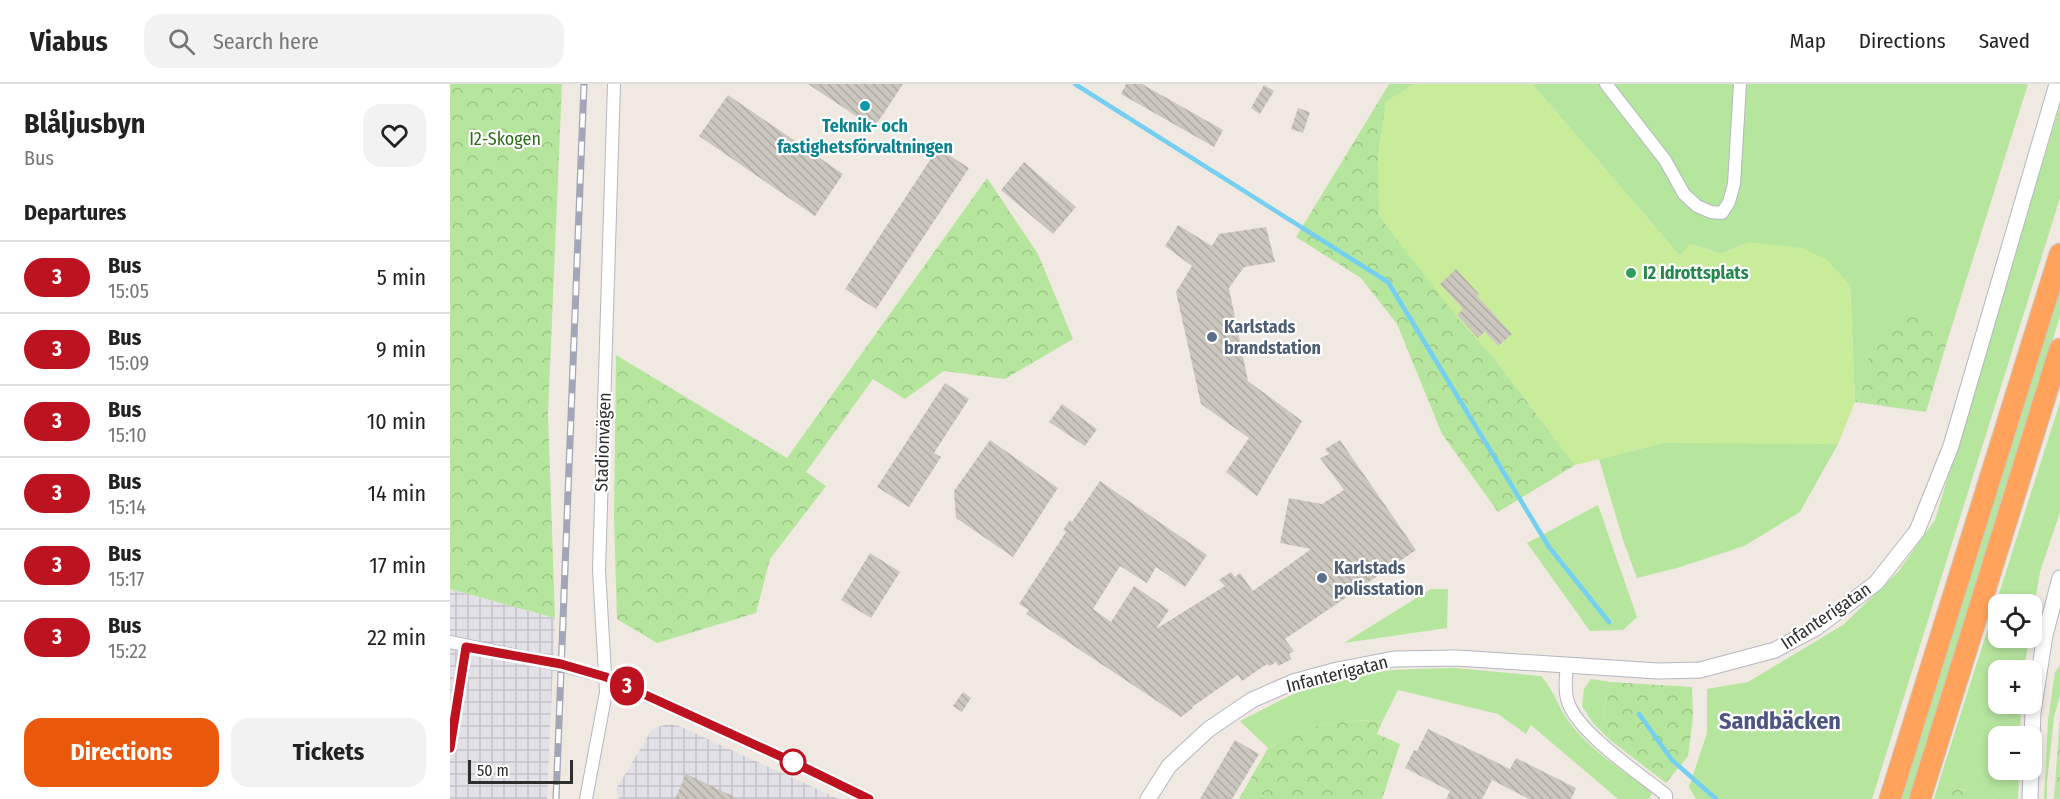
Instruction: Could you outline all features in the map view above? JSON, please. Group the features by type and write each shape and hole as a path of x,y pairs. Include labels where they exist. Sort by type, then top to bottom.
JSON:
{"highway":[{"path":"1890,799 2060,254"},
{"path":"1920,799 2060,349"}],"street":[{"name":"Stadionvägen","path":"586,799 606,692 599,570 614,84"},
{"path":"1606,84 1665,160 1684,194 1697,206 1711,212 1722,213 1729,202 1734,184 1740,84"},
{"name":"Infanterigatan","path":"1148,799 1169,766 1209,729 1251,700 1293,682 1337,670 1394,659 1457,658 1658,671 1700,670 1775,650 1816,628 1876,583 1917,531 1951,446 2057,84"},
{"path":"2032,726 2045,635 2060,578"},
{"path":"450,642 561,664 606,677 869,799"},
{"path":"450,748 466,647"},
{"path":"1567,664 1567,700 1574,714 1595,737 1666,795 1666,799"},
{"path":"2030,799 2031,780"}],"shaded area":[{"path":"450,589 555,618 547,799 450,799"},
{"path":"669,724 679,726 839,799 619,799 616,789 653,728"}],"green space":[{"name":"I2-Skogen","path":"450,84 562,84 548,414 555,618 450,589"},
{"path":"1389,84 1414,84 1386,102 1380,99"},
{"name":"I2 Idrottsplats","path":"1414,84 1532,84 1680,256 1690,244 1722,254 1749,242 1802,248 1827,260 1850,285 1855,402 1838,444 1663,443 1575,465 1495,359 1455,315 1379,216 1378,158 1386,102"},
{"path":"1532,84 2028,84 1949,335 1924,318 1871,349 1855,402 1850,285 1749,242 1722,254 1690,244 1680,256"},
{"path":"1380,99 1386,102 1378,158 1455,315 1495,359 1575,465 1498,512 1442,434 1397,324 1361,278 1296,237"},
{"path":"2060,105 2060,198 1872,799 1696,799 1689,787 1707,733 1707,689 1748,682 1843,625 1898,572 1935,520"},
{"path":"987,178 1038,254 1073,339 1005,379 944,371 905,399 873,379 806,472 826,486 770,559 756,613 657,643 617,619 614,517 616,355 787,458"},
{"path":"2060,286 2060,316 1912,799 1901,799"},
{"path":"1906,311 1924,318 1949,335 1926,412 1855,402 1871,349"},
{"path":"2060,402 2060,512 2040,572 2036,594 1999,594"},
{"path":"1663,443 1838,444 1800,512 1744,546 1677,568 1637,578 1599,459"},
{"path":"1598,505 1637,617 1623,630 1590,631 1527,543"},
{"path":"1431,589 1448,589 1447,628 1344,643"},
{"path":"1988,628 1988,648 2027,648 2026,660 1988,660 1988,714 2021,714 2020,726 1988,726 1988,780 2019,780 2018,799 1994,799 1939,782"},
{"path":"2060,666 2060,695 2054,717 2047,799 2044,799 2048,720 2055,672"},
{"path":"1454,668 1541,676 1573,727 1600,754 1652,793 1649,799 1618,799 1531,725 1526,734 1498,714 1398,690 1383,720 1349,721 1309,727 1268,748 1240,721 1300,691 1338,678 1381,671"},
{"path":"1591,679 1610,682 1604,711 1610,740 1593,723 1582,706 1584,689"},
{"path":"1610,682 1692,687 1693,717 1688,756 1666,783 1610,740 1604,711"},
{"path":"2060,715 2060,799 2054,799"},
{"path":"1383,720 1377,734 1400,744 1382,799 1239,799 1268,748 1309,727 1349,721"},
{"path":"1939,782 1994,799 1934,799"}],"building":[{"name":"Teknik- och fastighetsförvaltningen","path":"808,84 903,84 874,128"},
{"path":"1126,84 1142,84 1223,130 1214,147 1121,94"},
{"path":"1264,85 1274,91 1260,114 1251,108"},
{"path":"728,95 843,174 815,216 699,136"},
{"path":"1298,108 1310,112 1303,133 1291,129"},
{"path":"938,148 969,168 876,309 845,289"},
{"path":"1024,162 1076,207 1053,234 1001,190"},
{"name":"Karlstads brandstation","path":"1178,225 1212,246 1219,234 1266,227 1275,262 1244,267 1229,288 1248,381 1302,421 1257,496 1226,472 1249,438 1201,404 1176,292 1192,266 1165,246"},
{"path":"1456,269 1512,334 1498,346 1485,331 1478,338 1457,315 1463,309 1440,284"},
{"path":"945,383 969,399 934,453 941,457 909,507 877,487"},
{"path":"1062,404 1097,429 1085,446 1049,422"},
{"path":"990,440 1058,488 1013,557 956,518 954,491"},
{"name":"Karlstads polisstation","path":"1340,440 1416,550 1285,639 1294,651 1289,654 1292,659 1278,666 1276,662 1270,666 1267,664 1242,681 1238,675 1181,717 1026,614 1029,610 1019,604 1066,532 1063,530 1070,520 1072,522 1100,481 1207,555 1185,587 1156,567 1147,583 1120,566 1093,609 1111,622 1134,586 1169,610 1156,629 1225,586 1219,580 1231,572 1235,577 1240,573 1253,591 1311,549 1280,543 1289,498 1322,504 1344,490 1320,458 1329,454 1325,449"},
{"path":"870,553 900,572 871,618 841,600"},
{"path":"963,692 971,698 962,712 953,706"},
{"path":"1428,729 1510,769 1516,758 1576,788 1571,799 1529,799 1492,780 1482,799 1446,799 1450,791 1405,768"},
{"path":"1235,740 1259,754 1232,799 1200,799"},
{"path":"686,774 739,799 675,799"}],"waterway":[{"path":"1075,84 1388,282 1549,547 1609,622"},
{"path":"1639,714 1672,760 1716,799"}],"railway":[{"path":"556,799 584,84"}],"bus line":[{"name":"3","path":"450,748 466,647 561,664 606,677 869,799"}],"place":[{"name":"Teknik- och fastighetsförvaltningen","path":"865,106"},
{"name":"I2 Idrottsplats","path":"1631,273"},
{"name":"Karlstads brandstation","path":"1212,337"},
{"name":"Karlstads polisstation","path":"1322,578"}],"district":[{"name":"Sandbäcken","path":"1780,721"}]}
